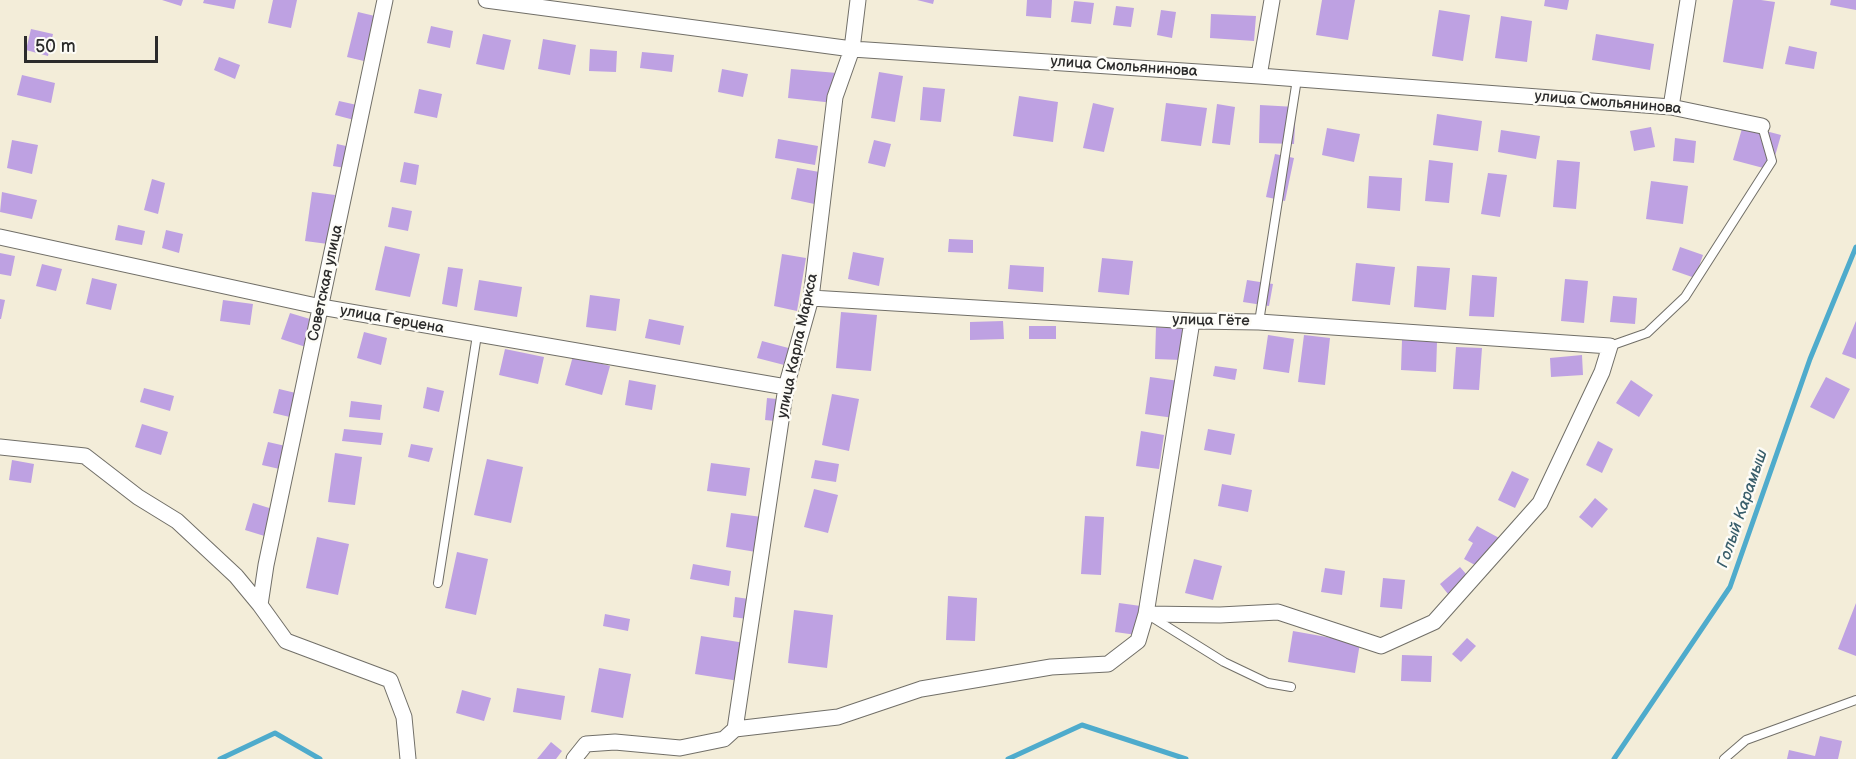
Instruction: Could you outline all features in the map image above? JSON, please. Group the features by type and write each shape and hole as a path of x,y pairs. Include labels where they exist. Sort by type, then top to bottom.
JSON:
{"street":[{"name":"Советская улица","path":"260,605 266,565 385,0"},
{"name":"улица Смольянинова","path":"486,0 852,49 1259,76 1671,107 1762,126"},
{"name":"улица Карла Маркса","path":"735,729 786,387 811,298 835,97 852,49 858,0"},
{"path":"1259,76 1272,0"},
{"path":"1671,107 1688,0"},
{"name":"улица Герцена","path":"0,237 321,307 786,387"},
{"name":"улица Гёте","path":"811,298 1192,321 1258,322 1610,346"},
{"path":"574,759 586,744 615,742 681,748 724,739 735,729 838,717 932,687 1051,667 1108,664 1138,641 1146,614 1192,321"},
{"path":"1146,614 1220,615 1278,612 1381,646 1434,622 1540,503 1602,372 1610,346"},
{"path":"0,447 85,456 138,497 177,521 236,576 286,640 390,680 404,717 408,759"}],"lane":[{"path":"1258,322 1297,79"},
{"path":"1610,346 1647,333 1685,297 1772,161 1762,126"},
{"path":"438,583 477,335"},
{"path":"1146,614 1224,663 1268,682 1291,687"},
{"path":"1724,759 1746,740 1856,700"}],"building":[{"path":"162,0 183,0 181,6"},
{"path":"204,0 236,0 234,9 203,3"},
{"path":"273,0 297,0 291,28 268,23"},
{"path":"917,0 934,0 933,4"},
{"path":"1027,0 1052,0 1051,18 1026,16"},
{"path":"1322,0 1355,0 1348,40 1316,35"},
{"path":"1545,0 1569,0 1567,10 1544,6"},
{"path":"1733,0 1775,2 1763,69 1723,62"},
{"path":"1831,0 1856,0 1856,10 1830,5"},
{"path":"1074,1 1094,3 1091,24 1071,22"},
{"path":"1116,6 1134,8 1131,27 1113,25"},
{"path":"1161,10 1176,12 1172,38 1157,35"},
{"path":"1439,10 1470,15 1463,61 1432,56"},
{"path":"358,12 379,17 368,62 347,57"},
{"path":"1211,14 1256,16 1254,41 1210,38"},
{"path":"1501,16 1532,21 1527,62 1495,58"},
{"path":"431,26 453,31 450,48 427,43"},
{"path":"31,29 53,34 48,56 26,50"},
{"path":"483,34 511,40 504,70 476,64"},
{"path":"1596,34 1654,44 1650,70 1592,60"},
{"path":"543,39 576,45 570,75 538,69"},
{"path":"1789,46 1817,52 1814,69 1785,64"},
{"path":"590,49 617,51 616,72 589,71"},
{"path":"642,52 674,55 672,72 640,68"},
{"path":"219,57 240,65 235,79 214,70"},
{"path":"722,69 748,74 743,97 718,92"},
{"path":"791,69 837,73 834,103 788,98"},
{"path":"879,72 903,76 895,122 871,118"},
{"path":"22,75 55,83 51,103 17,95"},
{"path":"923,87 945,89 941,122 920,120"},
{"path":"419,89 442,94 437,118 414,113"},
{"path":"1019,96 1058,102 1053,142 1013,136"},
{"path":"339,101 366,107 362,122 335,115"},
{"path":"1093,103 1114,108 1104,152 1083,148"},
{"path":"1166,103 1207,108 1201,146 1161,141"},
{"path":"1217,104 1235,107 1230,145 1212,143"},
{"path":"1260,105 1296,107 1294,144 1259,143"},
{"path":"1437,114 1482,121 1478,151 1433,145"},
{"path":"1743,125 1781,135 1771,170 1733,160"},
{"path":"1651,127 1655,147 1634,151 1630,131"},
{"path":"1327,128 1360,134 1354,162 1322,155"},
{"path":"1501,130 1540,136 1536,159 1498,152"},
{"path":"1675,138 1696,141 1694,163 1673,161"},
{"path":"778,139 818,146 815,165 775,158"},
{"path":"12,140 38,145 32,174 7,168"},
{"path":"874,140 891,144 885,167 868,163"},
{"path":"337,144 355,148 351,169 333,166"},
{"path":"1275,154 1294,158 1285,201 1266,197"},
{"path":"1429,160 1453,163 1449,203 1425,201"},
{"path":"1557,160 1580,162 1576,209 1553,207"},
{"path":"404,162 419,165 416,185 400,182"},
{"path":"797,168 825,173 819,205 791,199"},
{"path":"1488,173 1507,175 1500,217 1481,214"},
{"path":"1369,176 1402,178 1400,211 1367,208"},
{"path":"152,179 165,183 158,214 144,210"},
{"path":"1651,181 1688,186 1683,224 1646,219"},
{"path":"2,192 37,200 32,219 0,212"},
{"path":"312,192 335,195 328,244 305,241"},
{"path":"392,207 412,211 408,231 388,227"},
{"path":"118,225 145,231 142,245 115,240"},
{"path":"166,230 183,234 179,253 162,248"},
{"path":"949,239 973,240 973,253 948,252"},
{"path":"385,246 420,254 410,297 375,290"},
{"path":"1680,247 1703,255 1695,278 1672,270"},
{"path":"853,252 884,258 879,286 848,279"},
{"path":"0,253 15,256 11,276 0,274"},
{"path":"782,254 806,258 797,311 774,306"},
{"path":"1102,258 1133,261 1129,295 1098,292"},
{"path":"1356,263 1395,267 1390,305 1352,301"},
{"path":"42,264 62,269 56,291 36,286"},
{"path":"1010,265 1044,267 1043,292 1008,289"},
{"path":"1417,266 1450,268 1446,310 1414,307"},
{"path":"448,267 463,269 457,307 442,304"},
{"path":"1472,275 1497,277 1494,317 1469,316"},
{"path":"92,278 117,284 111,310 86,304"},
{"path":"1565,279 1588,281 1584,323 1561,321"},
{"path":"479,280 522,287 517,317 474,310"},
{"path":"1247,280 1273,284 1269,306 1243,302"},
{"path":"590,295 620,299 616,331 586,327"},
{"path":"1613,296 1637,298 1635,324 1610,322"},
{"path":"0,299 5,300 1,319 0,319"},
{"path":"223,300 253,304 250,325 220,321"},
{"path":"841,312 877,315 871,371 836,368"},
{"path":"290,313 320,322 312,349 281,339"},
{"path":"649,319 684,326 680,345 645,338"},
{"path":"1003,321 1004,339 970,340 970,322"},
{"path":"1856,321 1856,359 1842,354"},
{"path":"1029,326 1056,326 1056,339 1029,339"},
{"path":"1156,327 1183,329 1182,360 1155,359"},
{"path":"364,332 387,338 381,365 357,358"},
{"path":"1268,335 1294,339 1289,373 1263,369"},
{"path":"1304,335 1330,338 1325,385 1298,382"},
{"path":"1402,340 1437,342 1436,372 1401,370"},
{"path":"762,341 796,350 792,367 757,358"},
{"path":"1456,347 1482,348 1479,390 1453,389"},
{"path":"505,349 544,357 538,384 499,375"},
{"path":"1582,355 1583,375 1551,377 1550,358"},
{"path":"573,356 610,366 602,395 565,385"},
{"path":"1215,366 1237,369 1235,380 1213,376"},
{"path":"1150,377 1179,381 1174,418 1145,414"},
{"path":"1826,377 1850,389 1834,419 1810,407"},
{"path":"629,380 656,385 652,410 625,405"},
{"path":"1631,380 1653,395 1639,417 1616,403"},
{"path":"427,387 444,391 439,412 423,408"},
{"path":"144,388 174,396 170,411 140,402"},
{"path":"279,389 300,394 294,418 273,413"},
{"path":"832,394 859,399 849,451 822,445"},
{"path":"767,398 787,400 785,422 765,420"},
{"path":"351,401 382,405 380,420 349,417"},
{"path":"142,424 168,432 161,455 135,447"},
{"path":"344,429 383,433 381,445 342,441"},
{"path":"1208,429 1235,434 1231,455 1204,450"},
{"path":"1141,431 1164,435 1159,469 1136,466"},
{"path":"1598,441 1613,449 1602,473 1586,465"},
{"path":"268,442 290,447 284,470 262,465"},
{"path":"411,444 433,448 429,462 408,457"},
{"path":"335,453 362,457 355,505 328,502"},
{"path":"487,459 523,467 511,523 474,515"},
{"path":"12,460 34,464 31,483 9,480"},
{"path":"815,460 839,464 836,482 811,478"},
{"path":"711,463 750,468 746,496 707,491"},
{"path":"1512,471 1529,479 1515,508 1498,500"},
{"path":"1222,484 1252,490 1248,512 1218,506"},
{"path":"814,489 838,495 828,533 804,527"},
{"path":"1595,498 1608,509 1592,528 1579,517"},
{"path":"253,503 279,511 271,538 245,530"},
{"path":"731,513 762,517 756,552 726,547"},
{"path":"1085,516 1104,517 1101,575 1081,574"},
{"path":"1477,526 1501,539 1484,570 1464,559 1473,543 1468,540"},
{"path":"317,537 349,544 338,595 306,588"},
{"path":"457,552 488,559 476,615 445,608"},
{"path":"1194,559 1222,566 1213,600 1185,593"},
{"path":"693,564 731,571 729,586 690,579"},
{"path":"1460,567 1473,582 1452,599 1440,584"},
{"path":"1325,568 1345,571 1342,595 1321,592"},
{"path":"1383,578 1405,580 1402,609 1380,607"},
{"path":"948,596 977,598 975,641 946,640"},
{"path":"735,597 756,600 754,620 733,617"},
{"path":"1119,603 1148,607 1144,636 1115,632"},
{"path":"1856,603 1856,656 1838,649"},
{"path":"794,610 833,615 827,668 788,663"},
{"path":"605,614 630,619 628,631 603,626"},
{"path":"1293,631 1360,643 1355,673 1288,662"},
{"path":"701,636 745,643 739,681 695,674"},
{"path":"1467,638 1476,646 1461,662 1452,654"},
{"path":"1402,655 1432,656 1431,682 1401,681"},
{"path":"599,668 631,674 623,718 591,712"},
{"path":"517,688 565,696 561,720 513,712"},
{"path":"462,690 491,698 484,721 456,713"},
{"path":"1820,736 1842,741 1838,759 1787,759 1789,750 1815,756"},
{"path":"551,742 562,751 556,759 537,759"}],"waterway":[{"name":"Голый Карамыш","path":"1614,759 1730,587 1810,359 1856,247"},
{"name":"Голый Карамыш","path":"1008,759 1082,725 1186,759"},
{"name":"Голый Карамыш","path":"220,759 275,733 320,759"}]}
